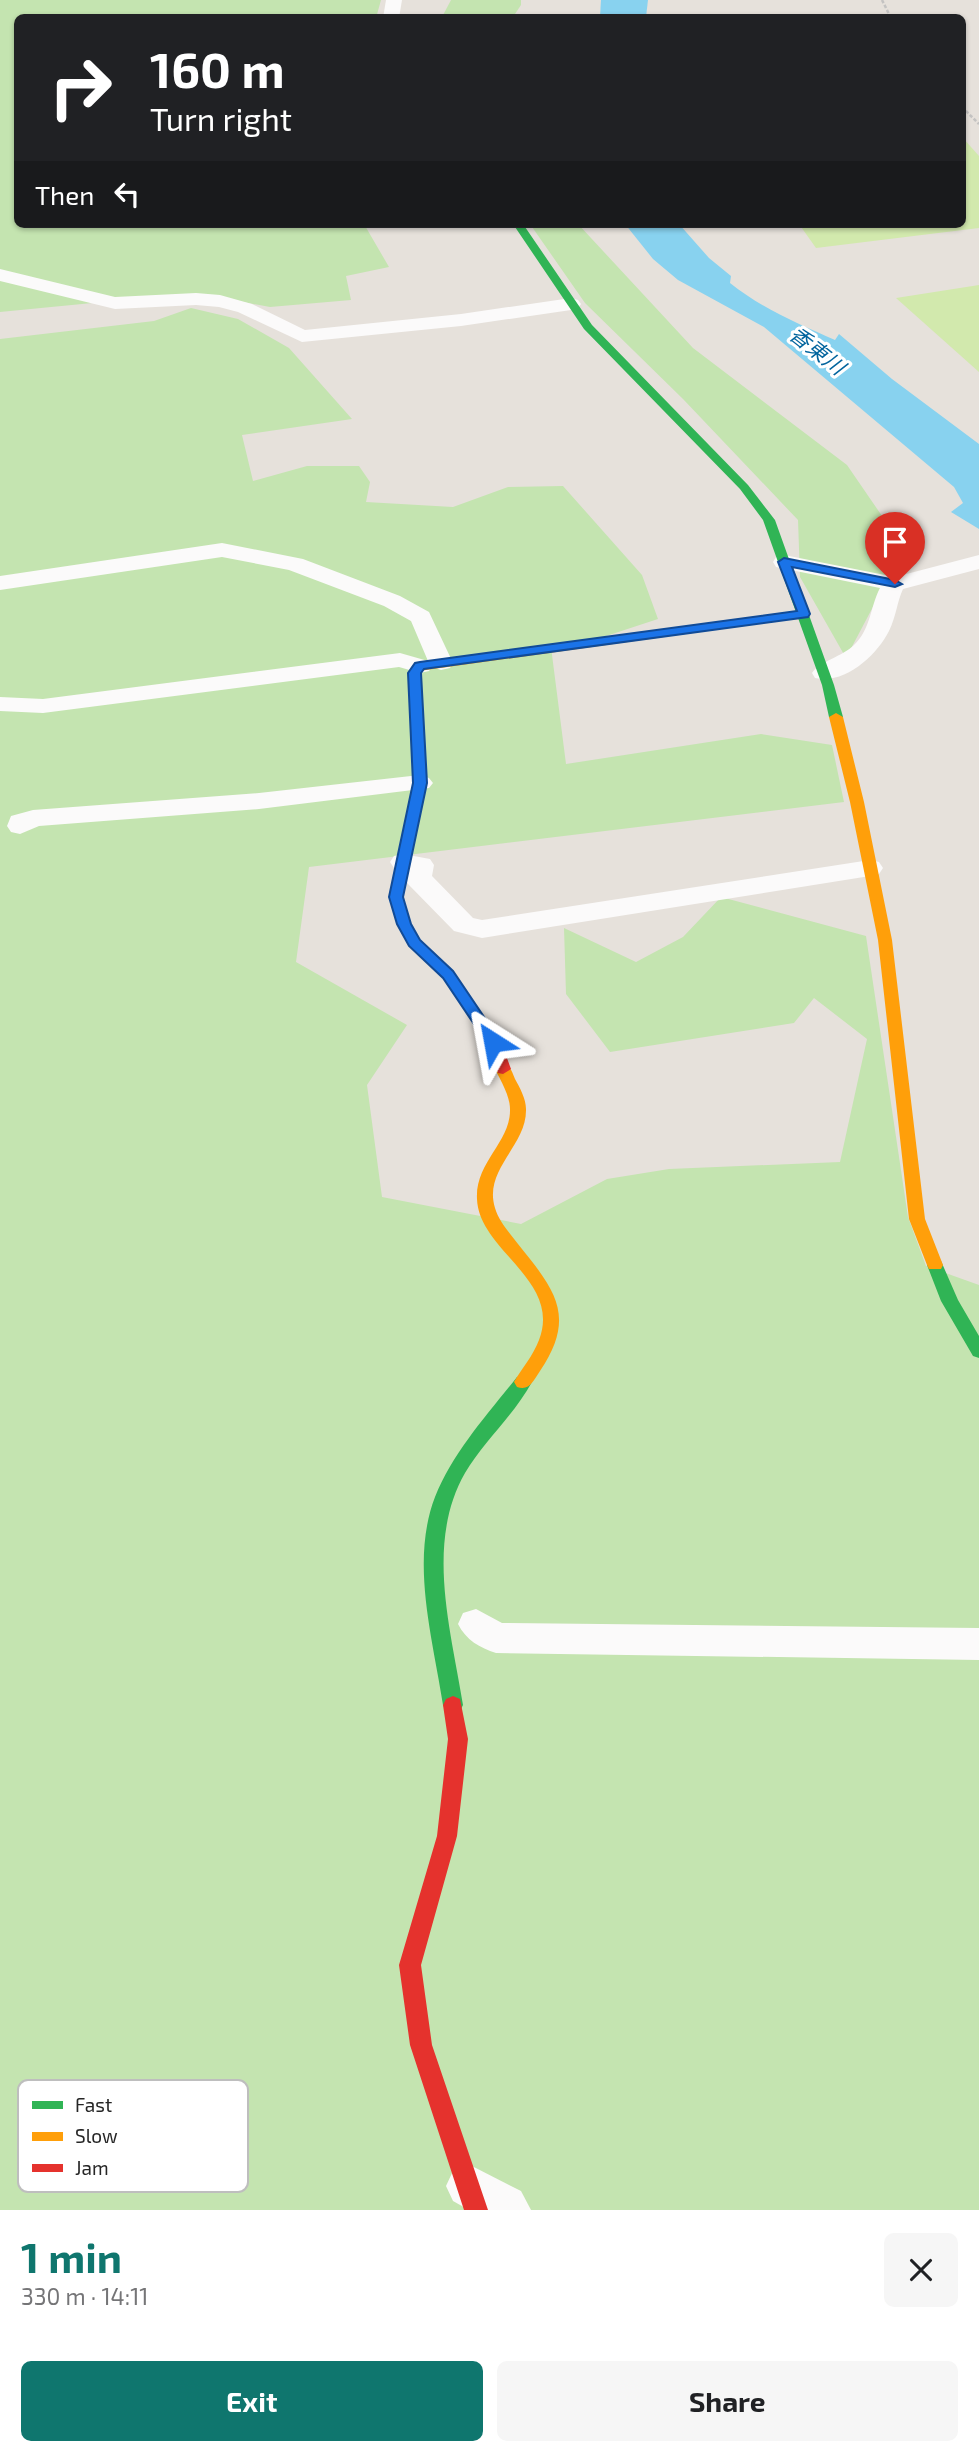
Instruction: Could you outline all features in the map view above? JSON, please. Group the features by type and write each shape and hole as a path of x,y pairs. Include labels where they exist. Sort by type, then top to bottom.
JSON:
{"street":[{"path":"521,228 588,327 744,486 769,520 824,673 870,868 885,940 917,1219 950,1301 979,1350"},
{"path":"0,275 115,303 196,299 220,301 245,308 302,336 461,320 571,304"},
{"path":"0,583 222,550 295,564 392,601 421,617 431,665"},
{"path":"784,562 895,584 975,563"},
{"path":"824,673 843,667 871,642 880,624 890,590 895,584"},
{"path":"0,704 43,706 400,660 431,665 804,614"},
{"path":"431,665 414,673 420,783 396,897 404,924 414,943 448,974 493,1042 517,1108 514,1130 492,1161 484,1183 485,1205 495,1226 546,1291 554,1322 539,1361 470,1452 444,1498 434,1546 438,1606 458,1740 447,1836 410,1965 421,2045 472,2198 506,2206 509,2210"},
{"path":"20,822 20,826 33,818 259,801 420,783"},
{"path":"403,862 421,865 418,878 464,925 482,929 870,868"},
{"path":"476,1624 496,1638 979,1644"}],"path":[{"path":"966,111 979,124"}],"green space":[{"path":"0,0 381,0 377,14 14,14 14,228 366,228 389,267 346,276 351,300 270,307 211,296 123,300 0,312"},
{"path":"451,0 521,0 515,14 444,14"},
{"path":"966,141 979,156 979,228 816,248 802,228 966,228"},
{"path":"533,228 582,228 693,348 847,465 904,548 846,658 800,577 798,520 683,399 585,303"},
{"path":"979,285 979,372 896,298"},
{"path":"191,308 238,319 289,348 352,419 242,435 253,481 307,466 359,466 370,482 366,502 453,507 508,487 563,486 642,575 658,619 597,639 551,647 566,764 761,734 832,745 844,802 309,867 296,962 407,1025 367,1085 382,1197 521,1224 607,1179 669,1169 840,1162 867,1039 814,998 794,1023 610,1052 566,994 564,928 636,962 683,937 721,897 866,936 908,1217 926,1266 979,1285 979,2210 0,2210 0,339 154,321"}],"water":[{"path":"601,0 648,0 646,14 600,14"},
{"name":"香東川","path":"628,228 683,228 709,258 731,276 730,283 742,292 781,315 835,340 839,334 892,379 979,444 979,529 951,512 963,503 954,487 764,327 678,280 653,259"}],"traffic: fast":[{"path":"521,228 588,327 744,487 769,520 828,685 836,717"},
{"path":"935,1265 950,1301 979,1351"},
{"path":"453,1705 436,1600 434,1547 437,1521 444,1498 460,1467 523,1382"}],"traffic: slow":[{"path":"419,667 804,614"},
{"path":"836,717 857,802 885,940 917,1219 935,1265"},
{"path":"503,1069 517,1104 517,1121 489,1171 485,1203 495,1225 544,1292 552,1323 539,1359 523,1382"}],"traffic: jam":[{"path":"419,667 414,673 420,783 396,897 404,924 414,943 448,974 493,1042 503,1069"},
{"path":"453,1705 458,1739 447,1836 410,1965 421,2045 476,2210"}],"route":[{"path":"493,1042 448,974 414,943 404,924 396,897 420,783 414,673 420,666 804,614 784,562 895,584"}]}
